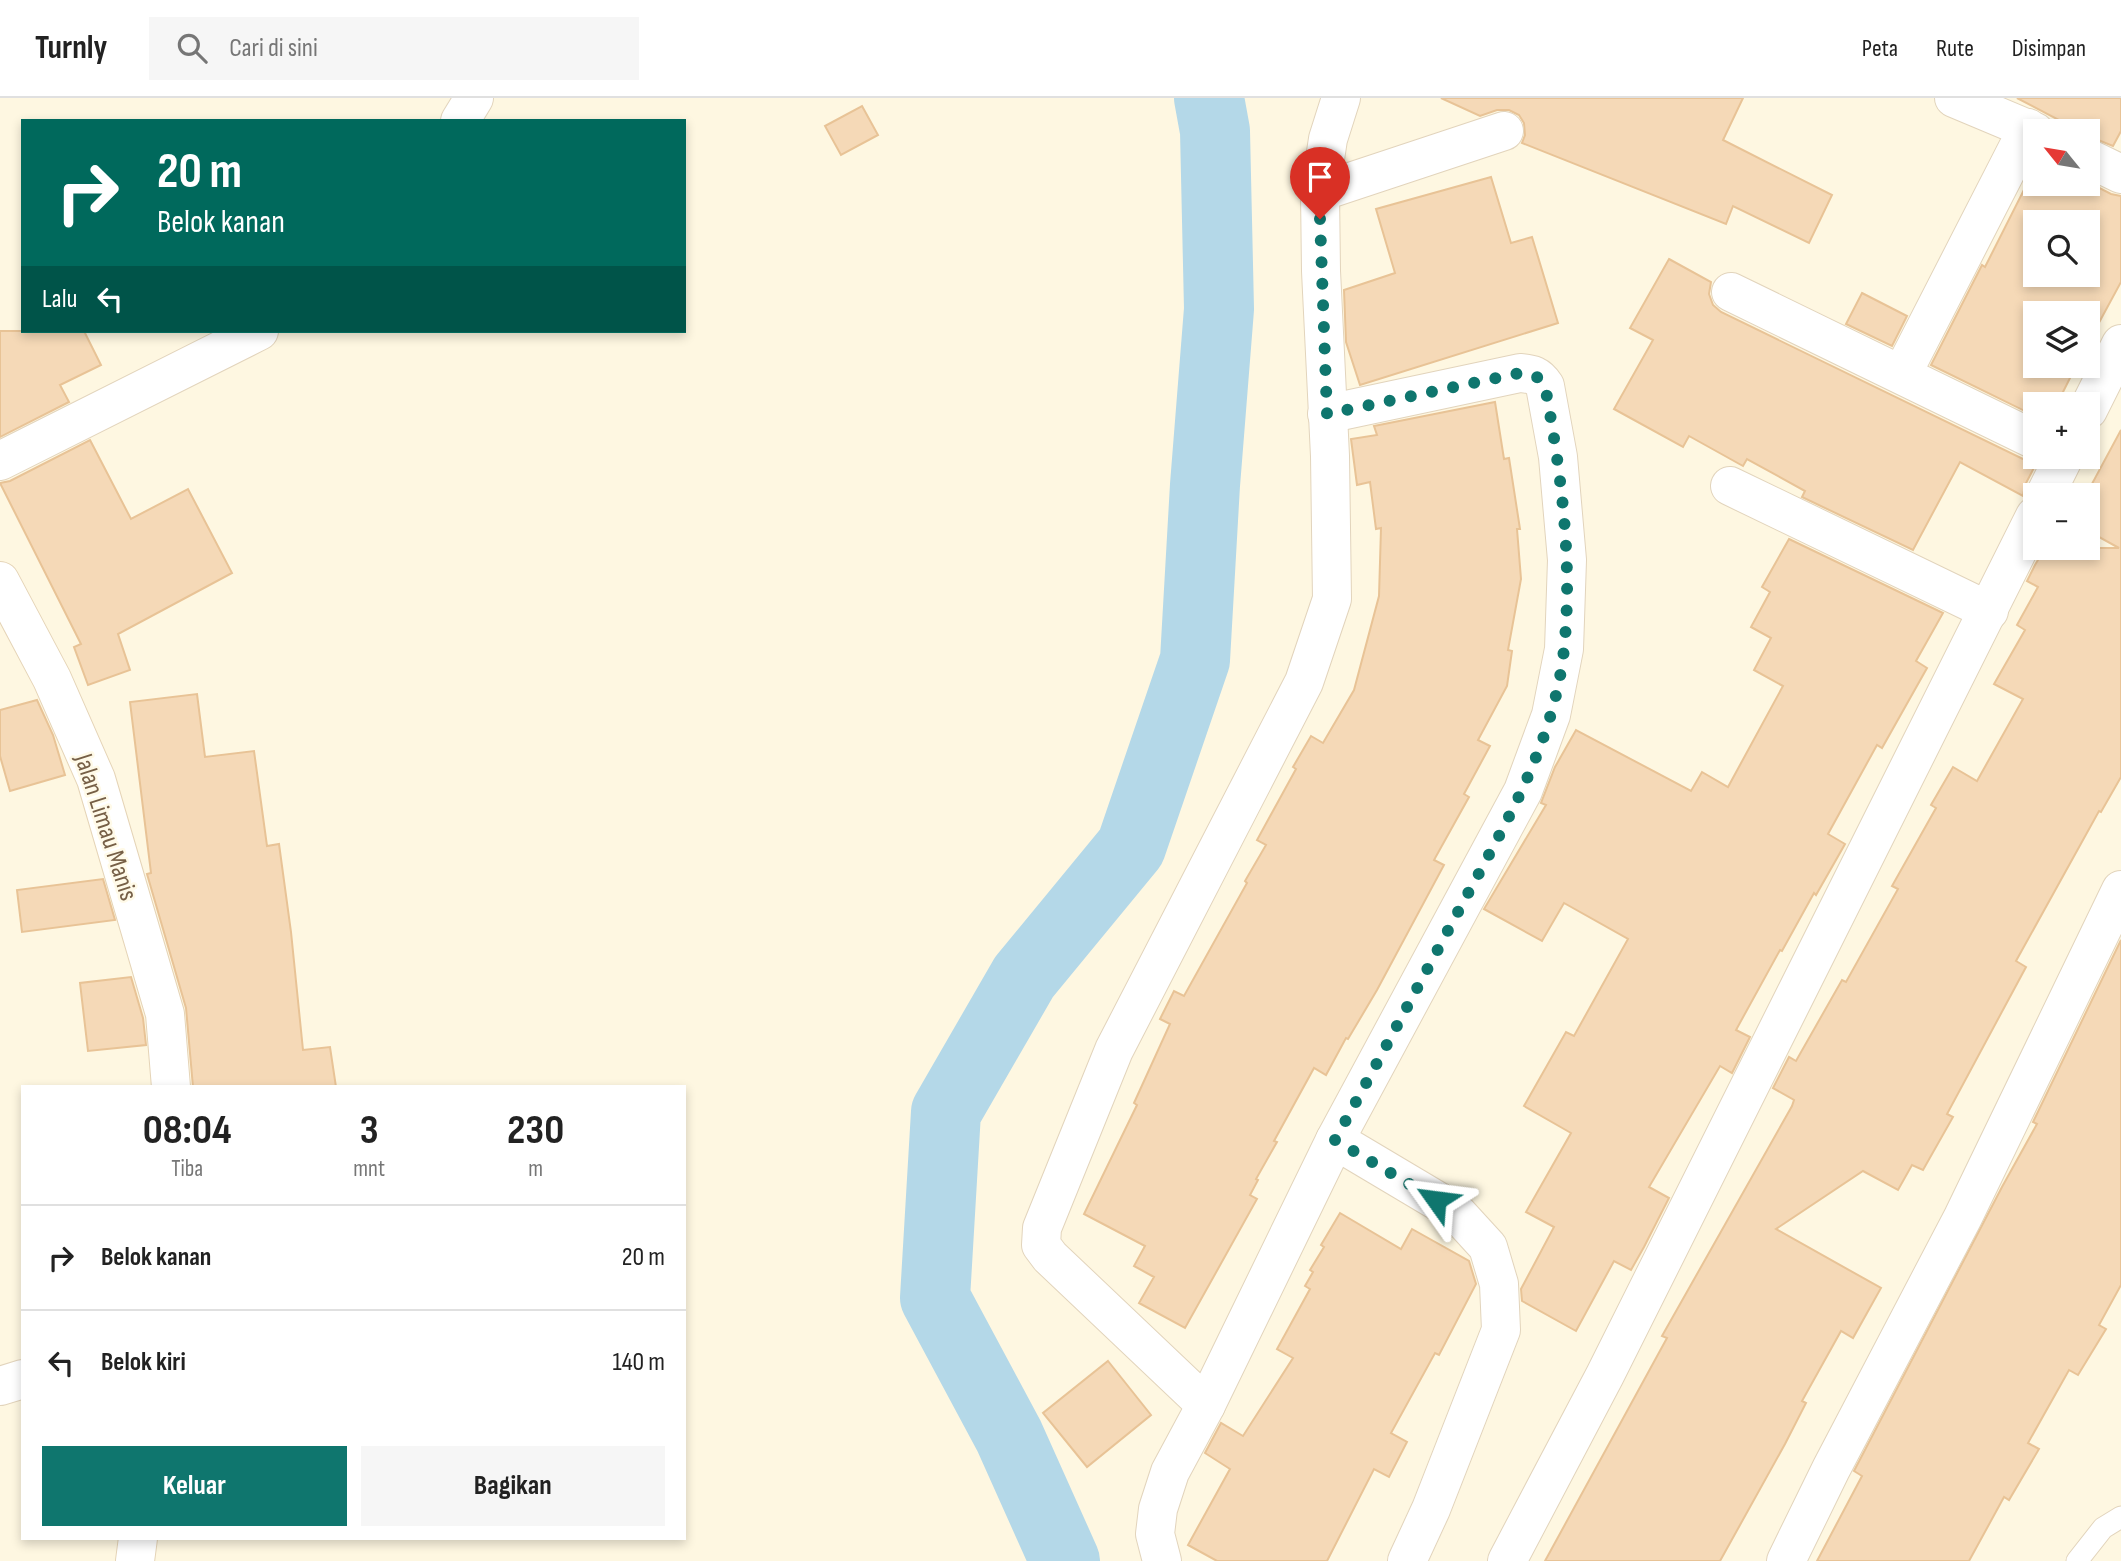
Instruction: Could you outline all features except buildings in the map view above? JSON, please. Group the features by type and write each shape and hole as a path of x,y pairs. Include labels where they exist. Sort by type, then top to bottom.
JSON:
{"street":[{"path":"461,119 474,98"},
{"path":"1206,1405 1050,1257 1041,1245 1042,1228 1114,1050 1304,682 1332,598 1330,456 1320,192 1328,139 1342,98"},
{"path":"1954,98 2023,127"},
{"path":"1320,192 1504,131"},
{"path":"1902,374 2023,145"},
{"path":"2100,164 2121,174"},
{"path":"1731,292 2023,434"},
{"path":"0,461 255,333"},
{"path":"2097,392 2121,344"},
{"path":"1162,1561 1155,1534 1158,1509 1170,1472 1206,1405 1335,1140 1523,791 1551,715 1564,649 1567,560 1558,457 1545,386 1540,378 1520,373 1327,414"},
{"path":"1730,485 1989,611"},
{"path":"1507,1561 1605,1375 2023,541"},
{"name":"Jalan Limau Manis","path":"0,581 52,679 96,779 165,1014 171,1085"},
{"path":"1786,1561 1963,1217 2121,890"},
{"path":"1335,1140 1456,1212 1488,1247 1500,1284 1501,1330 1431,1509 1407,1561"},
{"path":"0,1387 21,1381"},
{"path":"135,1561 138,1540"}],"lane":[{"path":"2077,1561 2103,1528 2121,1517"}],"waterway":[{"path":"1065,1561 1009,1436 935,1298 946,1112 1024,977 1131,847 1195,660 1219,309 1215,131 1209,98"}],"route":[{"path":"1320,219 1327,414 1520,373 1532,374 1540,378 1545,386 1558,457 1567,560 1564,649 1551,715 1523,791 1335,1140 1436,1200"}]}
